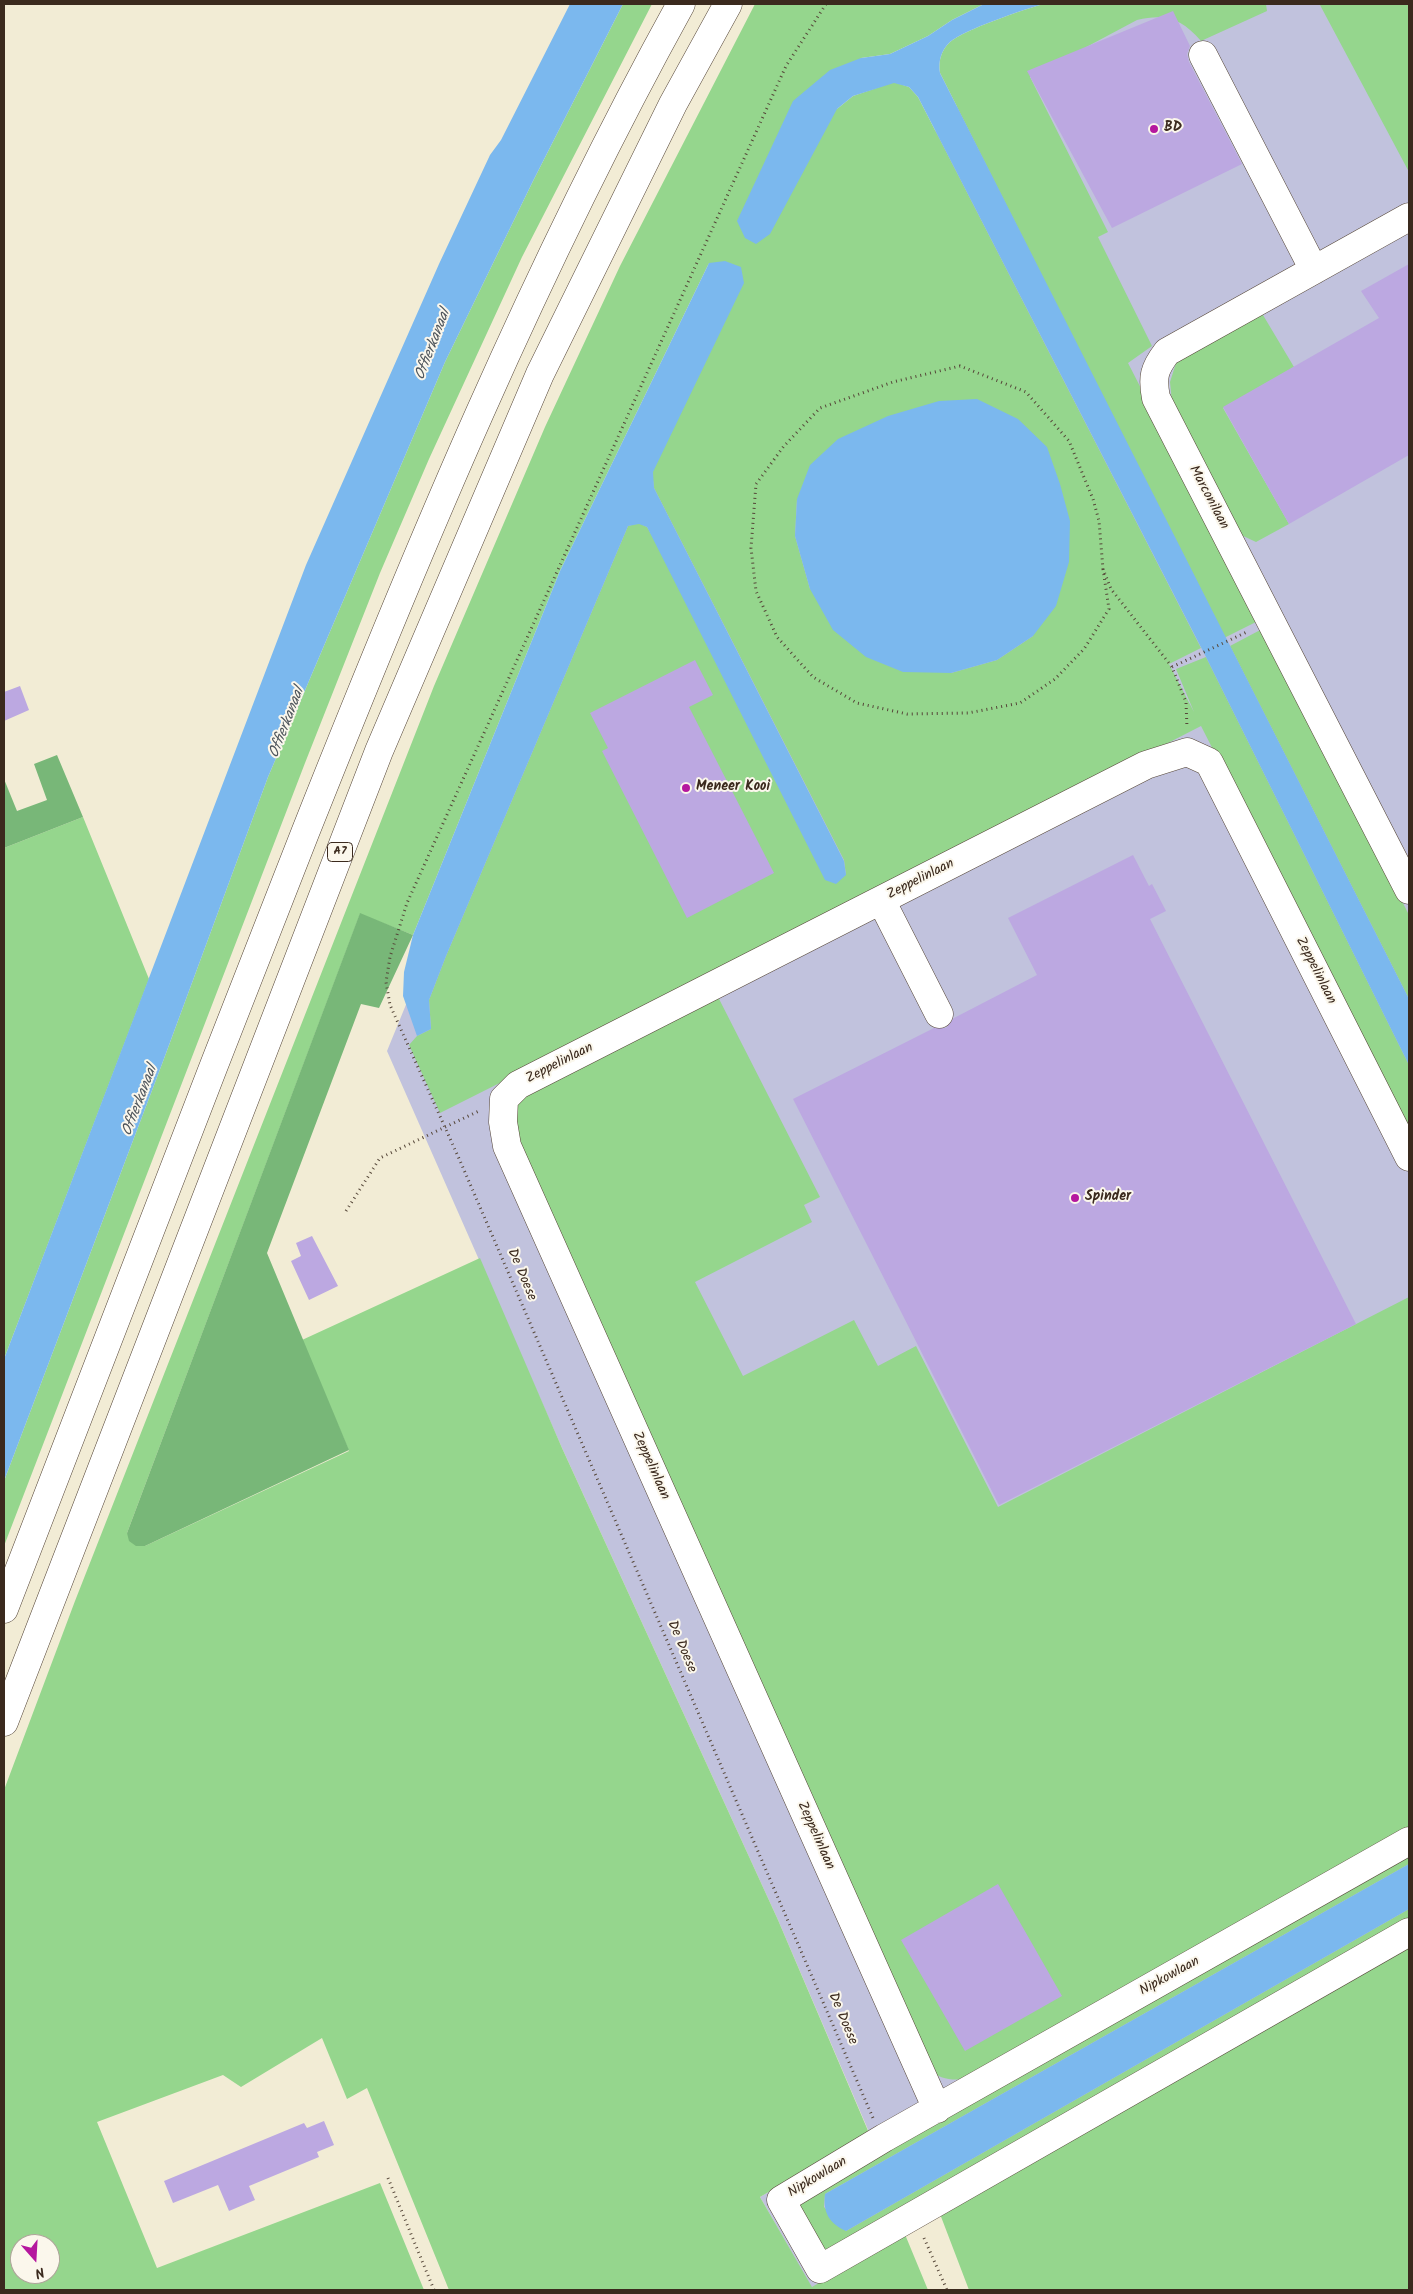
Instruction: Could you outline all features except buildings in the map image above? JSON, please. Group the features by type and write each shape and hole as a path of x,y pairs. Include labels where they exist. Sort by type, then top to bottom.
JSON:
{"main road":[{"path":"4,1609 218,1054 392,614 519,324 634,88 681,4"},
{"name":"A7","path":"4,1722 380,751 540,374 674,104 728,4"},
{"path":"1203,56 1314,270"},
{"name":"Marconilaan","path":"1409,217 1167,352 1158,364 1152,380 1156,398 1272,619 1409,890"},
{"name":"Zeppelinlaan","path":"937,2109 507,1146 503,1122 504,1099 518,1085 1146,765 1187,752 1209,762 1409,1157"},
{"path":"881,900 939,1014"},
{"name":"Nipkowlaan","path":"1409,1841 884,2138 781,2200 820,2269 914,2217 1409,1932"}],"path":[{"name":"De Doese","path":"826,4 786,66 407,904 390,958 386,982 390,1005 461,1163 856,2081 884,2138"},
{"path":"1103,568 1109,609 1084,649 1055,679 1020,703 968,713 906,714 858,703 813,677 777,637 756,591 751,548 756,484 784,446 820,408 893,382 960,366 1026,392 1069,441 1093,499 1099,521 1103,568 1111,589 1172,667 1186,702 1187,752"},
{"path":"1172,667 1199,656 1229,640"},
{"path":"346,1211 380,1158 504,1099"},
{"path":"388,2178 434,2290"},
{"path":"914,2217 947,2290"}],"shaded area":[{"path":"1044,4 1409,4 1409,1946 904,2232 812,2288 760,2197 869,2132 778,1920 562,1448 387,1051 606,516"}],"green space":[{"path":"623,4 652,4 522,257 429,459 380,573 4,1546 4,1481 162,1064 268,777 445,362 533,181"},
{"path":"755,4 984,4 952,20 928,36 890,54 861,58 837,109 853,96 894,82 909,87 918,97 1201,648 1169,664 1194,712 1176,669 1206,657 1409,1065 1409,1133 1201,726 838,913 440,1113 409,1045 417,1036 431,1029 429,1000 446,956 628,526 639,523 647,527 846,875 844,860 654,488 652,472 709,263 560,571 413,935 360,914 127,1533 145,1546 349,1451 302,1340 480,1258 562,1448 778,1920 869,2133 760,2197 812,2287 904,2232 928,2290 449,2290 367,2088 347,2099 322,2038 241,2087 223,2075 97,2122 157,2268 380,2183 424,2290 4,2290 4,1790 75,1601 434,686 545,427 620,266","holes":["797,499 1033,636 997,660 951,673 810,589 795,536"]},
{"path":"1044,4 1266,4 1267,11 1201,41 1187,27 1173,20 1157,17 1137,20 1030,77 1108,232 1098,237 1152,346 1128,363 1260,620 1224,638 940,73 939,65 942,52 957,37 995,20"},
{"path":"1409,4 1409,172 1320,5"},
{"path":"1260,310 1294,367 1223,408 1289,524 1256,542 1239,534 1172,403 1170,382 1176,363"},
{"path":"1264,628 1409,915 1409,999 1230,646"},
{"path":"57,755 83,817 4,848 4,779 17,811 47,800 34,764"},
{"path":"83,817 149,979 4,1359 4,848"},
{"path":"360,913 413,935 379,1008 361,1004 267,1253 349,1450 145,1546 136,1546 129,1541 127,1533"},
{"path":"717,995 820,1197 804,1205 812,1222 695,1282 743,1376 854,1320 878,1366 916,1346 998,1507 1409,1297 1409,1827 971,2079 946,2079 925,2067 517,1134 516,1111 522,1094"},
{"path":"1409,1849 1409,1864 825,2194 824,2207 846,2231 1409,1909 1409,1923 828,2251 819,2246 796,2202"},
{"path":"1409,1946 1409,2290 969,2290 940,2214"}],"water":[{"name":"Offierkanaal","path":"570,4 623,4 533,181 445,362 268,777 162,1064 4,1481 4,1359 306,565 439,264 490,155 501,140"},
{"path":"984,4 1044,4 995,20 957,37 942,52 939,65 940,73 1409,999 1409,1065 1206,657 918,97 909,87 894,83 853,96 837,109 770,234 756,244 745,238 737,221 793,101 830,70 861,58 890,54 928,36 952,20"},
{"path":"725,261 741,267 744,283 653,472 654,488 844,861 846,875 836,884 825,880 647,527 639,524 628,526 446,956 429,1000 431,1029 417,1036 403,996 404,972 413,935 560,571 709,263"},
{"path":"977,399 1018,419 1047,447 1070,521 1069,562 1056,606 1033,636 997,660 951,673 903,672 866,657 833,630 810,589 795,536 797,499 810,465 838,439 888,416 939,401"},
{"path":"1409,1864 1409,1909 846,2231 835,2225 828,2217 825,2207 825,2194"}],"place":[{"name":"BD","path":"1154,129"},
{"name":"Meneer Kooi","path":"686,788"},
{"name":"Spinder","path":"1075,1198"}]}
